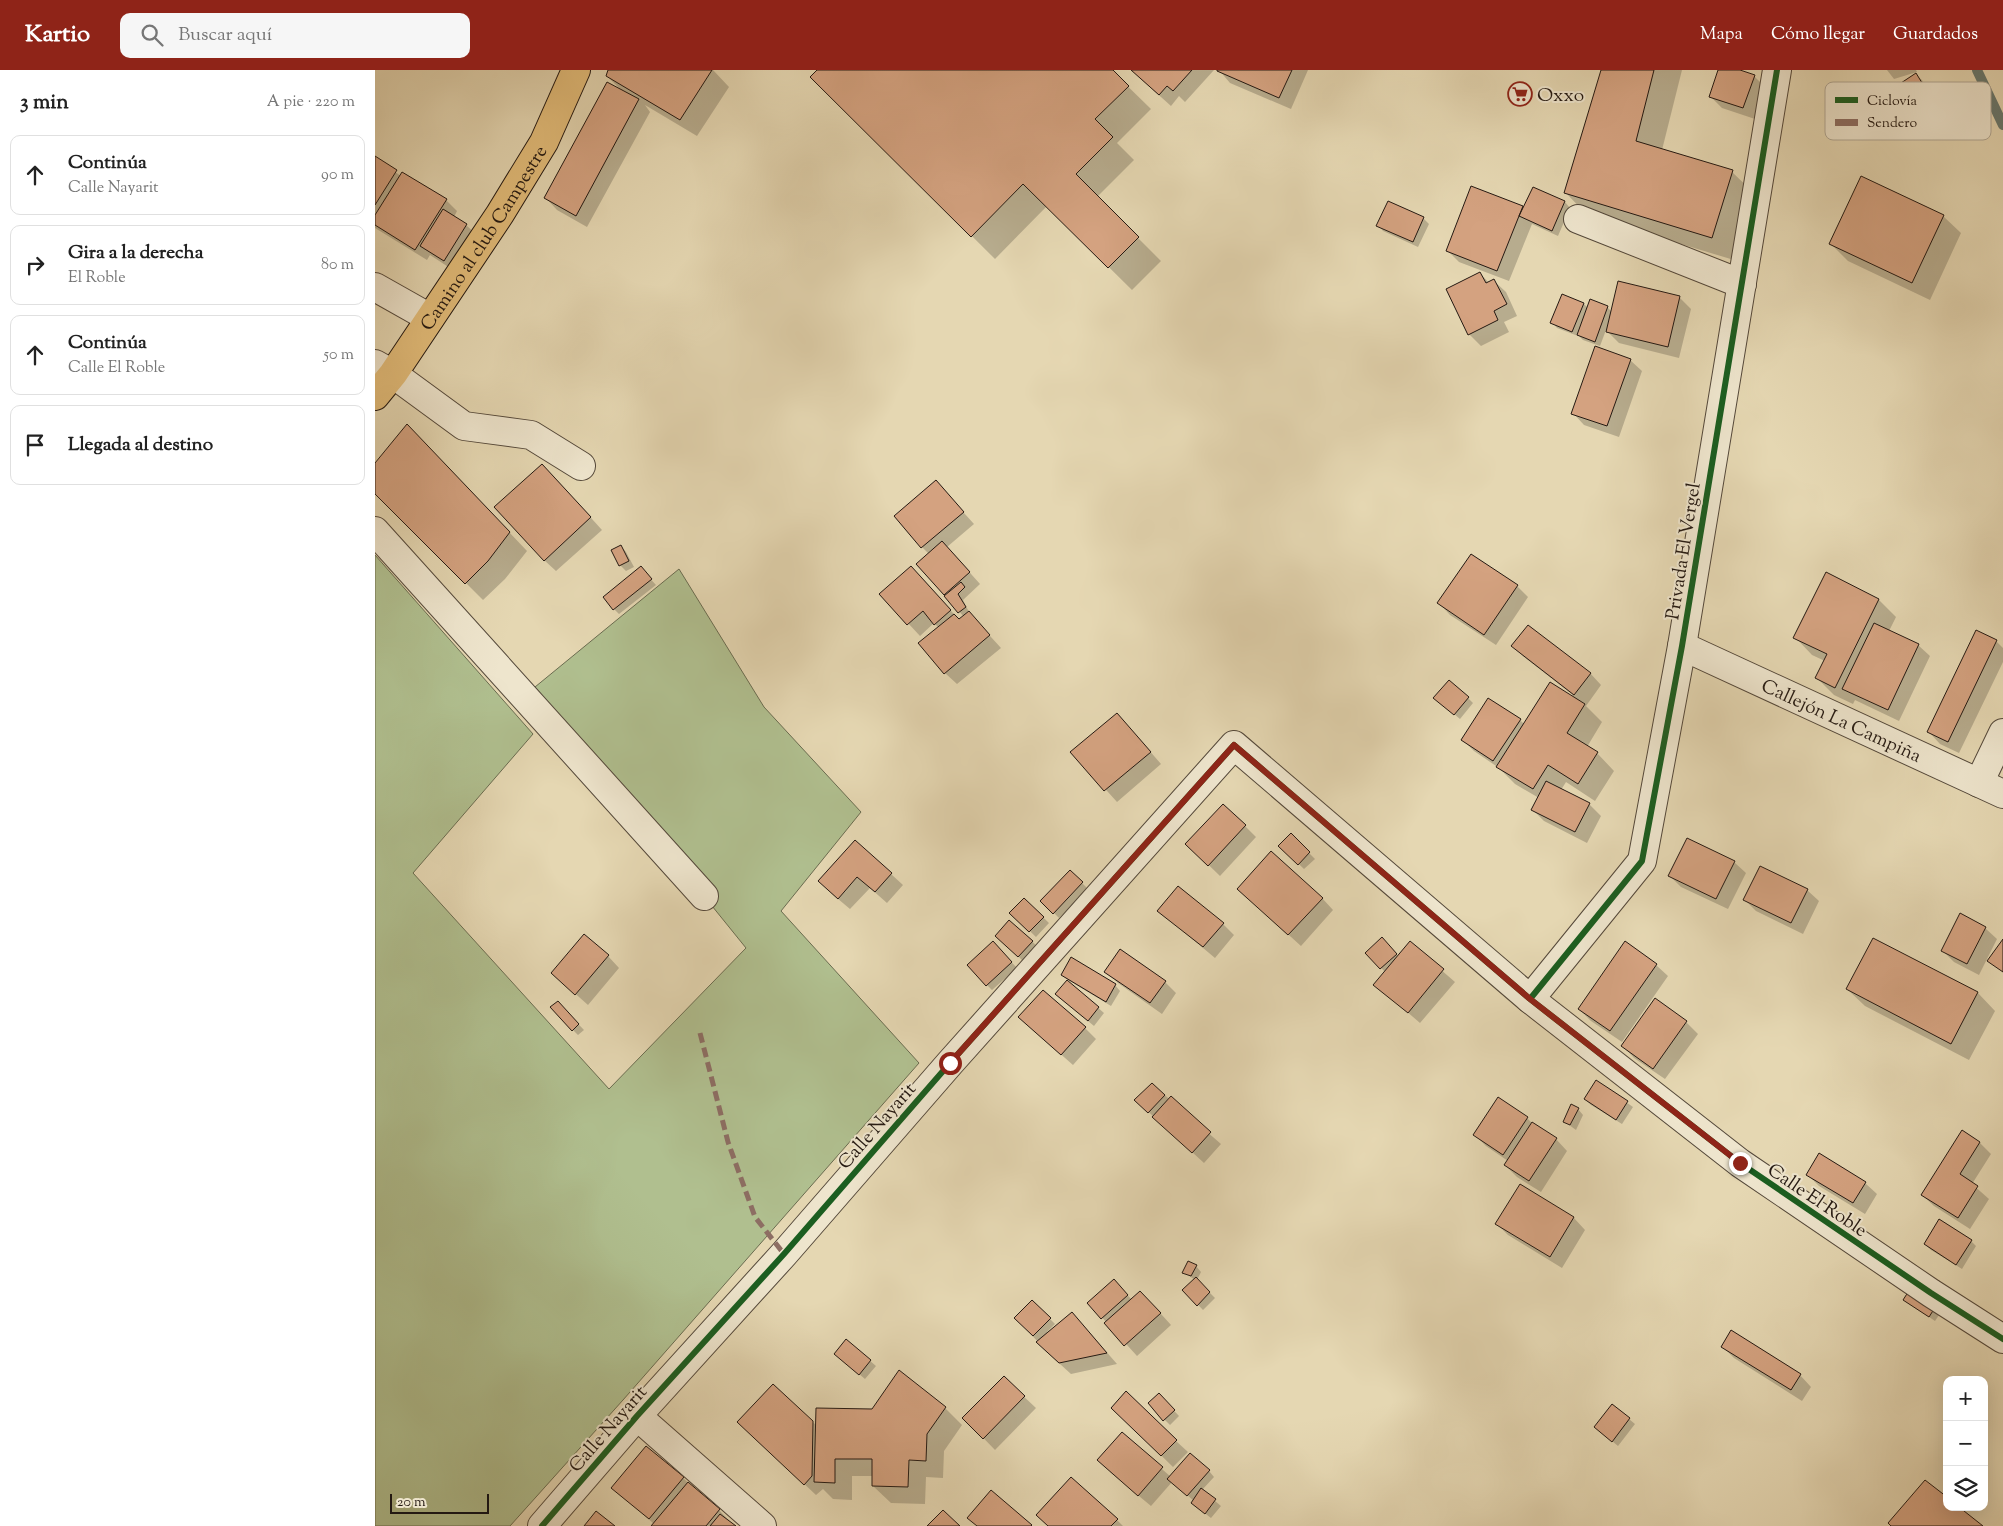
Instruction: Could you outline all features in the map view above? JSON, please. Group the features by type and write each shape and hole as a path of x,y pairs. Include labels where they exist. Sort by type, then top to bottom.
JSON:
{"main road":[{"name":"Camino al club Campestre","path":"375,396 384,369 430,318 500,214 544,142 576,70"}],"street":[{"name":"Privada El Vergel","path":"1530,999 1642,861 1682,646 1777,70"},
{"path":"1578,219 1742,284"},
{"path":"375,287 430,318"},
{"path":"384,369 464,426 531,435 581,466"},
{"path":"375,531 703,896"},
{"name":"Callejón La Campiña","path":"1682,646 1991,788"},
{"path":"1991,788 2003,734"},
{"name":"Calle El Roble","path":"1234,745 1530,999 1740,1163 1931,1293 2003,1339"},
{"name":"Calle Nayarit","path":"542,1526 637,1416 1234,745"},
{"path":"637,1416 762,1526"}],"green space":[{"path":"375,555 533,734 413,873 609,1089 746,948 535,687 679,569 764,707 861,812 781,911 919,1063 510,1526 375,1526"}],"building":[{"path":"608,70 712,70 680,120 606,76"},
{"path":"817,70 1113,70 1129,86 1095,119 1113,137 1076,174 1139,237 1108,268 1023,184 971,237 810,77"},
{"path":"1131,70 1192,70 1173,91 1167,86 1159,95"},
{"path":"1217,70 1292,70 1279,98"},
{"path":"1601,70 1654,70 1636,141 1733,170 1712,238 1564,193"},
{"path":"1718,70 1740,70 1755,75 1743,108 1709,97"},
{"path":"1916,73 1921,82 1902,82"},
{"path":"607,82 639,99 576,216 544,198"},
{"path":"375,156 397,170 375,205"},
{"path":"402,172 447,199 415,250 375,225 375,215"},
{"path":"1861,176 1944,215 1912,283 1829,244"},
{"path":"1471,186 1523,206 1497,271 1446,251"},
{"path":"1533,187 1565,201 1552,231 1519,216"},
{"path":"1388,201 1424,217 1413,242 1376,226"},
{"path":"443,209 467,224 444,261 420,246"},
{"path":"1480,272 1486,283 1494,279 1507,304 1494,311 1498,320 1468,335 1446,289"},
{"path":"1618,281 1680,296 1668,347 1606,332"},
{"path":"1562,294 1584,303 1572,332 1550,323"},
{"path":"1590,299 1608,306 1595,342 1577,335"},
{"path":"1595,346 1631,359 1607,426 1571,414"},
{"path":"407,424 510,532 488,561 465,584 375,494 375,463"},
{"path":"542,464 591,517 544,561 494,507"},
{"path":"936,480 964,512 921,548 894,516"},
{"path":"942,541 970,572 944,595 916,564"},
{"path":"621,545 629,561 619,566 611,550"},
{"path":"1471,554 1518,585 1484,635 1437,603"},
{"path":"641,566 652,579 613,610 603,597"},
{"path":"911,566 951,610 934,625 923,611 907,625 879,594"},
{"path":"1826,572 1879,599 1835,688 1815,678 1827,654 1793,638"},
{"path":"961,582 965,587 958,594 966,607 958,613 944,596"},
{"path":"969,611 990,635 944,674 918,643 954,614 959,619"},
{"path":"1874,623 1919,644 1888,710 1842,689"},
{"path":"1528,625 1591,673 1574,695 1511,646"},
{"path":"1976,630 1997,640 1948,742 1927,732"},
{"path":"1449,680 1469,697 1454,715 1433,698"},
{"path":"1550,682 1585,704 1567,733 1598,752 1578,784 1548,765 1533,789 1496,767"},
{"path":"1488,698 1521,719 1493,761 1461,740"},
{"path":"1117,713 1151,752 1104,791 1070,752"},
{"path":"1546,781 1590,803 1575,832 1531,810"},
{"path":"1223,804 1246,825 1208,866 1185,844"},
{"path":"1291,833 1310,852 1298,865 1278,846"},
{"path":"1687,838 1735,861 1716,899 1668,876"},
{"path":"855,840 892,873 875,892 857,877 838,899 818,881"},
{"path":"1271,851 1323,898 1288,935 1237,889"},
{"path":"1760,866 1808,889 1791,923 1743,900"},
{"path":"1070,870 1083,882 1053,914 1040,901"},
{"path":"1178,886 1224,923 1203,947 1157,911"},
{"path":"1024,898 1044,917 1029,932 1009,913"},
{"path":"1960,913 1986,927 1967,964 1941,951"},
{"path":"1009,920 1033,941 1018,957 995,936"},
{"path":"584,934 609,955 575,995 551,973"},
{"path":"1382,937 1397,954 1380,969 1365,953"},
{"path":"1873,938 1978,992 1951,1044 1846,989"},
{"path":"2003,939 2003,972 1987,961"},
{"path":"993,941 1012,962 986,986 967,965"},
{"path":"1410,941 1444,969 1408,1013 1373,985"},
{"path":"1625,941 1657,964 1610,1031 1578,1009"},
{"path":"1120,949 1166,981 1150,1003 1104,972"},
{"path":"1071,957 1116,984 1106,1002 1061,975"},
{"path":"1067,980 1099,1007 1088,1021 1055,994"},
{"path":"1043,990 1086,1027 1061,1055 1018,1017"},
{"path":"1655,998 1687,1021 1653,1069 1621,1046"},
{"path":"558,1001 579,1024 572,1031 550,1007"},
{"path":"1596,1080 1628,1101 1616,1120 1584,1099"},
{"path":"1152,1083 1165,1095 1148,1113 1134,1100"},
{"path":"1171,1096 1211,1132 1192,1153 1152,1117"},
{"path":"1498,1097 1528,1117 1503,1155 1473,1135"},
{"path":"1571,1104 1579,1108 1570,1125 1563,1122"},
{"path":"1532,1122 1557,1138 1529,1181 1504,1165"},
{"path":"1962,1130 1980,1142 1960,1174 1978,1186 1958,1218 1921,1195"},
{"path":"1819,1153 1866,1182 1853,1203 1806,1175"},
{"path":"1520,1184 1574,1217 1550,1257 1495,1224"},
{"path":"1939,1219 1972,1240 1956,1265 1924,1244"},
{"path":"1188,1261 1197,1265 1191,1276 1182,1273"},
{"path":"1196,1277 1210,1292 1197,1306 1182,1290"},
{"path":"1114,1279 1128,1295 1101,1319 1087,1303"},
{"path":"1910,1289 1936,1306 1929,1317 1903,1300"},
{"path":"1140,1291 1161,1313 1124,1346 1104,1323"},
{"path":"1032,1300 1051,1318 1033,1336 1014,1318"},
{"path":"1072,1312 1107,1353 1059,1363 1036,1342"},
{"path":"1731,1330 1801,1374 1791,1390 1721,1347"},
{"path":"846,1339 871,1360 859,1375 834,1354"},
{"path":"899,1370 946,1407 927,1434 926,1461 909,1460 908,1487 872,1486 872,1459 835,1459 835,1483 814,1482 816,1408 872,1409"},
{"path":"1004,1376 1025,1396 983,1439 962,1418"},
{"path":"773,1384 813,1421 812,1476 804,1485 737,1422"},
{"path":"1126,1391 1177,1440 1161,1456 1111,1408"},
{"path":"1159,1393 1175,1410 1163,1421 1148,1403"},
{"path":"1612,1404 1630,1418 1612,1442 1594,1427"},
{"path":"1122,1432 1163,1467 1138,1496 1097,1460"},
{"path":"646,1446 684,1477 649,1519 611,1488"},
{"path":"1190,1453 1210,1470 1187,1496 1167,1479"},
{"path":"1071,1477 1118,1519 1111,1526 1048,1526 1036,1515"},
{"path":"1925,1480 1943,1494 1943,1511 1964,1511 1983,1526 1891,1526 1888,1523"},
{"path":"688,1482 720,1509 706,1526 651,1526"},
{"path":"1201,1488 1216,1499 1205,1514 1191,1503"},
{"path":"991,1490 1032,1525 977,1526 967,1518"},
{"path":"943,1510 960,1526 927,1526"},
{"path":"596,1511 615,1526 584,1526"},
{"path":"720,1514 736,1526 710,1526"}],"waterway":[{"path":"1977,70 1983,82"},
{"path":"1991,100 2003,125"}],"marked path":[{"path":"700,1033 728,1142 755,1217 784,1254"}],"cycle path":[{"path":"1530,999 1642,861 1682,646 1777,70"},
{"path":"542,1526 637,1416 784,1254 950,1063 1234,745 1530,999 1740,1163 1931,1293 2003,1339"}],"place":[{"name":"Oxxo","path":"1520,94"}],"route":[{"path":"950,1063 1234,745 1530,999 1740,1163"}]}
